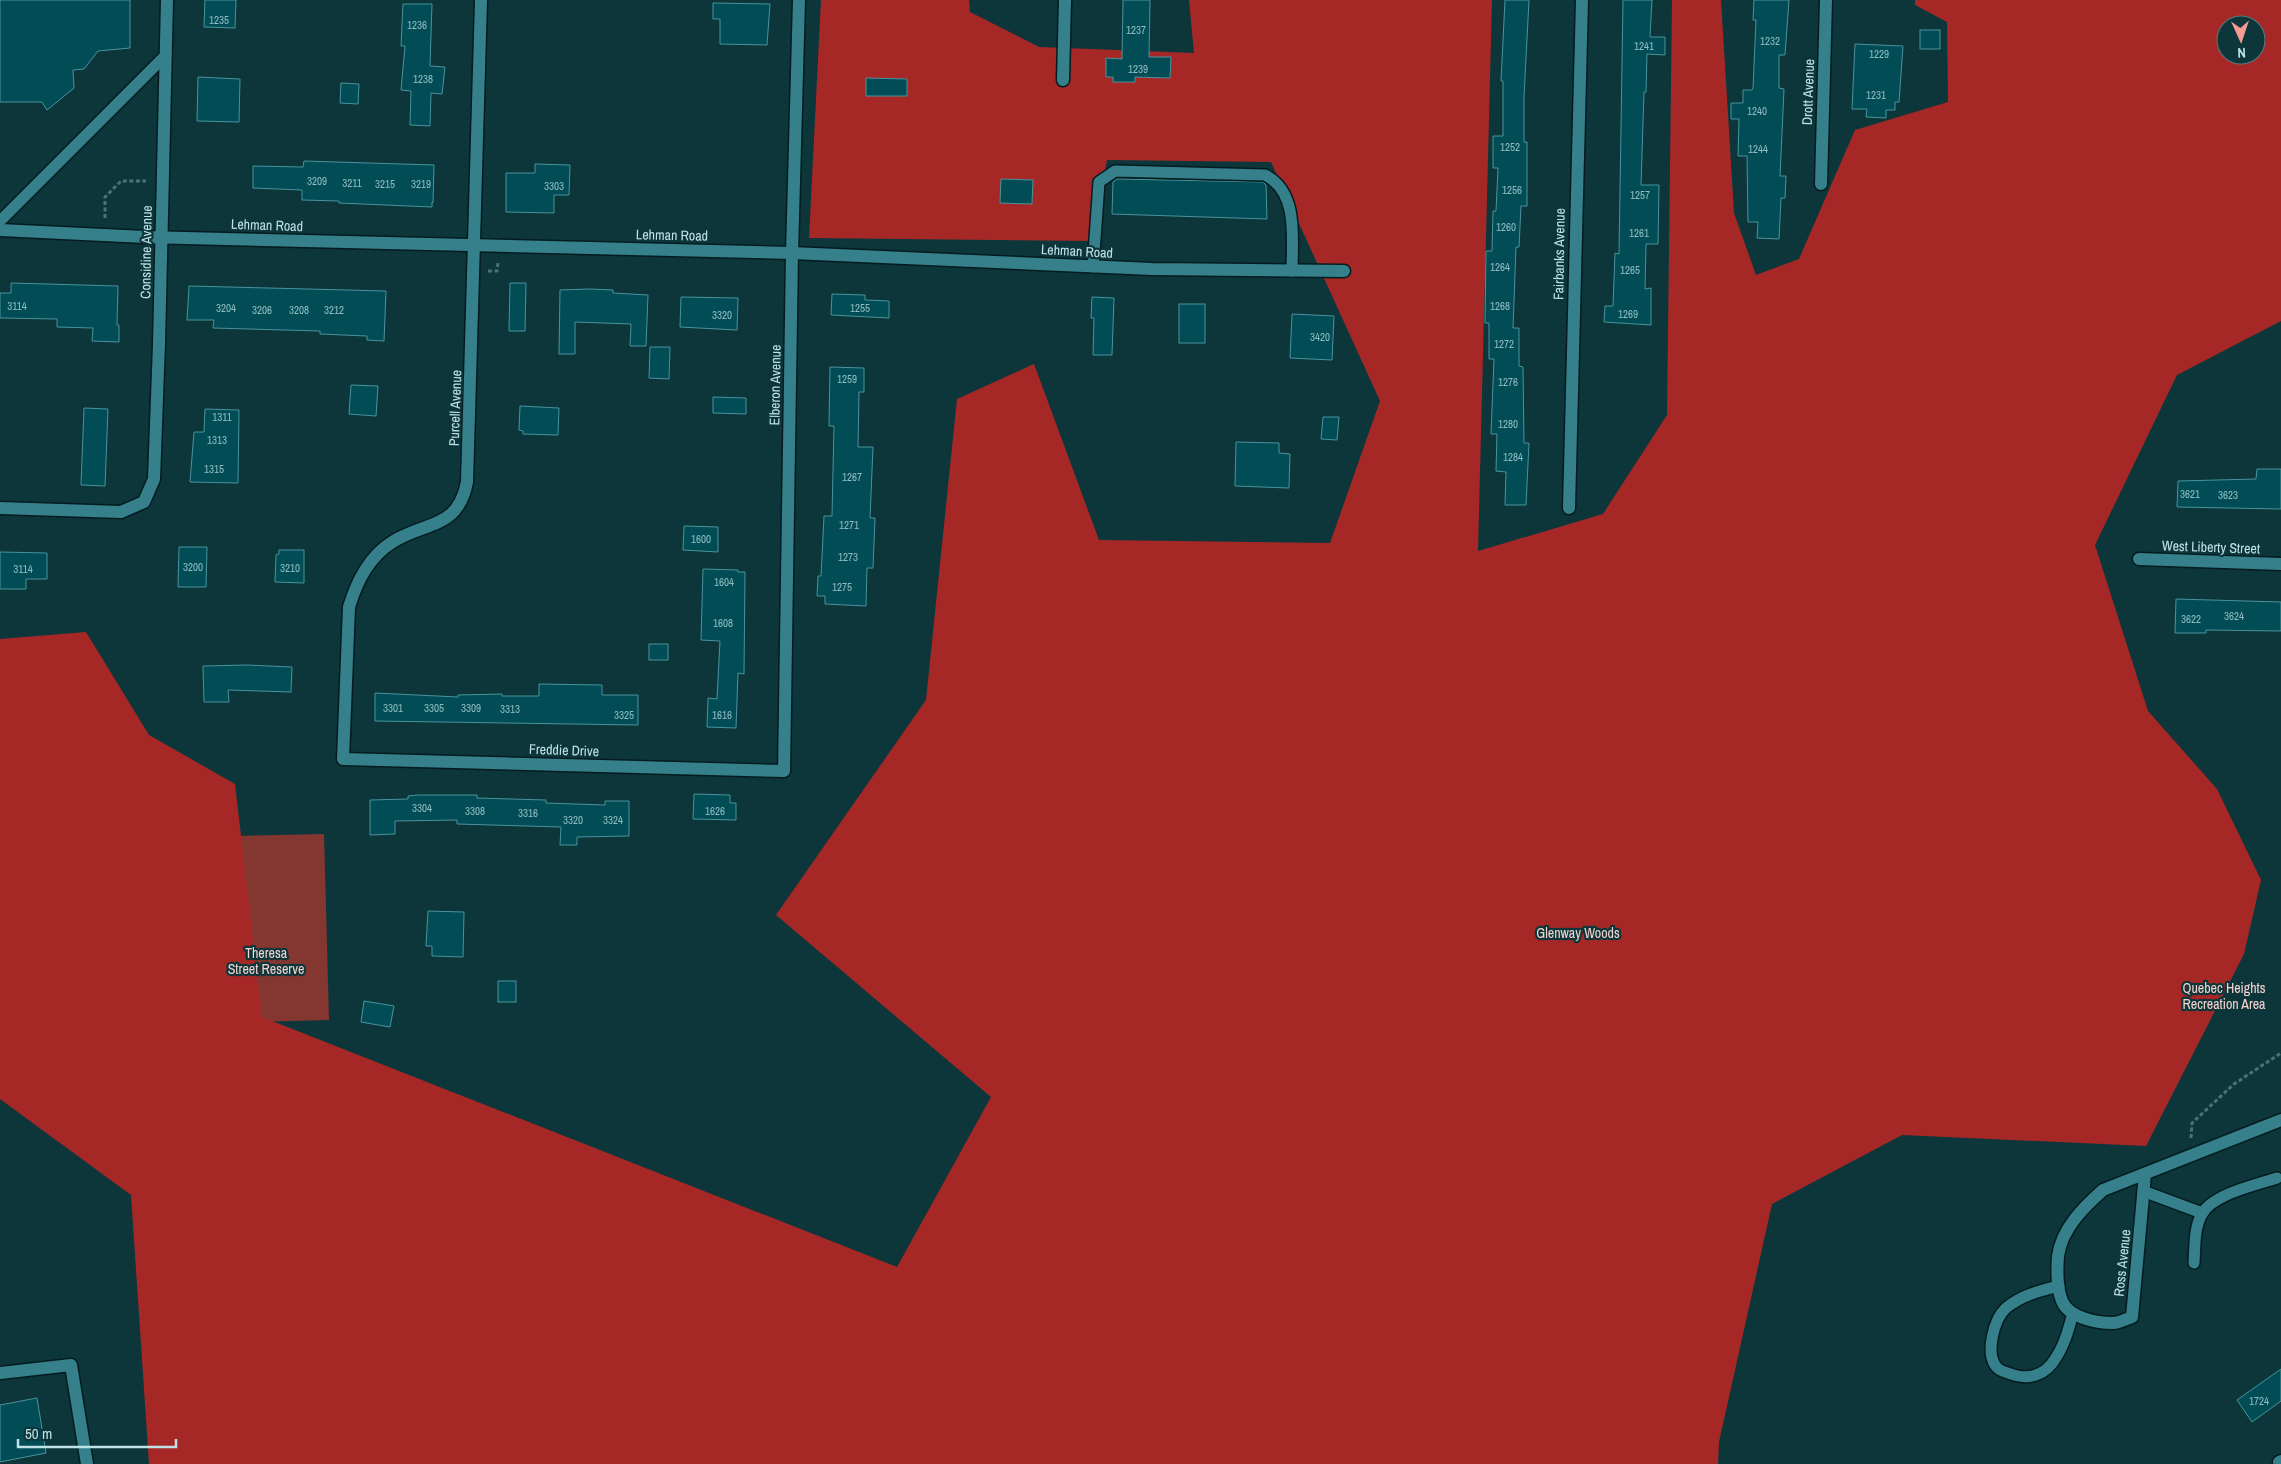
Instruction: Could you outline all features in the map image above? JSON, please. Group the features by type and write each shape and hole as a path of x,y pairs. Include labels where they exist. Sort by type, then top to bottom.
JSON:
{"street":[{"name":"Considine Avenue","path":"0,508 121,512 144,502 154,479 167,0"},
{"name":"Purcell Avenue","path":"342,759 349,607 355,588 364,571 382,551 409,533 440,523 451,516 460,506 468,482 476,246 481,0"},
{"name":"Elberon Avenue","path":"784,771 792,253 799,0"},
{"path":"1063,80 1065,0"},
{"name":"Fairbanks Avenue","path":"1568,508 1582,0"},
{"name":"Drott Avenue","path":"1821,184 1826,0"},
{"name":"Lehman Road","path":"0,230 476,246 792,253 1093,267 1344,271"},
{"name":"West Liberty Street","path":"2139,559 2281,564"},
{"name":"Freddie Drive","path":"342,759 784,771"},
{"path":"2073,1313 2063,1303 2059,1286 2058,1254 2070,1227 2083,1208 2103,1190 2281,1120"},
{"name":"Ross Avenue","path":"2073,1313 2084,1318 2115,1323 2132,1317 2145,1174"},
{"path":"0,1373 71,1364 87,1464"}],"lane":[{"path":"0,221 166,55"},
{"path":"1093,267 1099,182 1115,172 1265,175 1274,180 1286,198 1292,219 1292,271"},
{"path":"2194,1263 2198,1223 2202,1213 2214,1200 2277,1178"},
{"path":"2143,1191 2202,1213"},
{"path":"2059,1286 2024,1295 2004,1310 1993,1329 1992,1346 1995,1365 2002,1371 2021,1378 2034,1377 2044,1371 2056,1358 2073,1313"}],"path":[{"path":"105,213 105,197 121,181 142,181"},
{"path":"2191,1138 2192,1123 2234,1084 2281,1053"}],"green space":[{"name":"Glenway Woods","path":"821,0 969,0 970,12 1039,47 1194,53 1189,0 1492,0 1478,551 1603,514 1667,415 1672,0 1721,0 1734,213 1756,275 1799,259 1855,130 1948,102 1947,22 1915,5 1915,0 2281,0 2281,321 2177,375 2095,545 2148,711 2217,789 2261,880 2244,954 2146,1146 1902,1135 1772,1204 1719,1442 1718,1464 149,1464 131,1195 0,1099 0,639 86,632 149,735 235,784 262,1017 897,1267 991,1097 776,915 926,700 957,399 1034,364 1099,540 1330,543 1380,401 1271,162 1107,160 1093,241 809,238"},
{"name":"Theresa Street Reserve","path":"324,834 329,1020 0,1029 0,914 235,836"}],"building":[{"path":"0,0 130,0 130,48 98,51 84,69 73,70 74,88 47,110 42,102 0,102"},
{"path":"205,0 236,0 235,28 204,27"},
{"path":"1123,0 1150,0 1149,57 1171,57 1170,78 1135,77 1135,82 1113,82 1113,77 1106,77 1106,58 1122,59"},
{"path":"1505,0 1529,0 1524,97 1524,142 1527,142 1527,206 1521,206 1519,247 1516,247 1513,328 1519,328 1519,366 1523,367 1524,443 1529,443 1526,505 1505,505 1506,472 1496,471 1497,434 1491,434 1494,359 1489,359 1489,323 1485,323 1486,251 1492,251 1493,211 1496,211 1498,168 1493,168 1493,136 1503,136 1503,81 1501,81"},
{"path":"1623,0 1652,0 1650,37 1665,37 1665,55 1647,54 1646,92 1644,92 1641,185 1659,185 1658,244 1646,244 1645,289 1651,288 1651,325 1604,322 1605,306 1613,306 1615,253 1619,254"},
{"path":"1754,0 1789,0 1785,55 1779,55 1779,88 1784,89 1780,176 1786,176 1785,198 1781,198 1779,239 1757,238 1758,222 1748,222 1747,156 1738,156 1739,119 1731,119 1731,103 1743,103 1743,90 1752,90 1753,88 1756,20 1753,20"},
{"path":"713,3 770,4 767,45 720,44 720,19 713,19"},
{"path":"403,4 432,4 430,66 445,67 442,94 431,93 430,126 410,125 411,91 401,90 405,46 401,46"},
{"path":"1920,30 1940,30 1940,49 1920,49"},
{"path":"1855,44 1903,46 1899,102 1895,102 1895,110 1886,110 1886,118 1866,117 1867,109 1852,109"},
{"path":"198,77 240,79 239,122 197,121"},
{"path":"866,78 907,79 907,96 866,96"},
{"path":"341,83 359,84 358,104 340,103"},
{"path":"304,161 434,165 432,207 302,200 302,190 253,188 253,166 303,167"},
{"path":"535,164 570,165 569,195 554,195 554,213 506,212 506,173 535,173"},
{"path":"1001,179 1033,180 1032,204 1000,203"},
{"path":"1117,179 1263,182 1266,185 1267,219 1112,214 1113,182"},
{"path":"11,283 118,286 117,325 119,325 119,342 92,341 93,328 57,327 57,319 0,318 0,293 11,293"},
{"path":"510,283 526,283 525,331 509,331"},
{"path":"189,286 386,291 384,341 367,340 367,336 320,334 320,331 213,328 214,320 187,320"},
{"path":"560,290 613,290 613,293 648,295 646,346 630,346 631,324 575,322 575,354 559,354"},
{"path":"832,294 865,295 865,300 889,301 889,318 831,315"},
{"path":"681,297 738,298 737,330 680,327"},
{"path":"1092,297 1114,298 1112,355 1093,355 1094,318 1091,318"},
{"path":"1179,304 1205,304 1205,343 1179,343"},
{"path":"1292,314 1334,316 1332,360 1290,358"},
{"path":"650,347 670,347 669,379 649,378"},
{"path":"830,367 864,368 864,392 859,392 858,447 873,447 870,518 875,518 873,568 867,568 866,606 825,604 825,596 817,596 818,576 821,576 824,516 832,516 834,426 829,426"},
{"path":"351,385 378,386 376,416 349,414"},
{"path":"713,397 746,398 746,414 713,413"},
{"path":"520,406 559,408 558,435 523,434 523,431 519,430"},
{"path":"84,408 108,409 105,486 81,485"},
{"path":"205,409 239,410 238,483 190,482 194,432 204,432"},
{"path":"1323,417 1339,417 1337,440 1321,439"},
{"path":"1236,442 1279,443 1279,453 1290,454 1289,488 1235,486"},
{"path":"2257,469 2281,469 2281,509 2177,507 2178,481 2256,479"},
{"path":"684,526 718,527 718,552 683,550"},
{"path":"179,547 207,547 206,587 178,587"},
{"path":"279,550 304,550 304,583 275,582 276,555 279,554"},
{"path":"0,552 47,553 47,579 26,579 26,589 0,589"},
{"path":"703,569 745,572 744,674 738,673 736,728 707,727 708,698 717,699 720,641 701,640"},
{"path":"2176,599 2281,602 2281,631 2206,630 2206,633 2175,633"},
{"path":"649,644 668,644 668,660 649,660"},
{"path":"203,666 292,667 291,692 228,690 229,702 204,702"},
{"path":"539,684 602,685 602,695 638,695 638,725 375,721 375,693 458,697 458,695 502,694 502,696 539,696"},
{"path":"694,794 730,795 730,803 736,803 736,820 693,819"},
{"path":"477,795 477,798 546,800 546,803 605,805 605,801 629,801 629,836 577,837 577,845 560,845 561,827 457,824 457,820 395,821 395,834 370,835 370,800 408,799 408,796"},
{"path":"428,911 464,912 463,957 432,956 432,946 426,946"},
{"path":"498,981 516,981 516,1002 498,1002"},
{"path":"364,1001 394,1006 390,1027 361,1022"},
{"path":"2281,1369 2281,1401 2252,1422 2237,1400"},
{"path":"37,1398 46,1453 0,1462 0,1405"}],"park label":[{"name":"Quebec Heights Recreation Area","path":"2224,996"}]}
